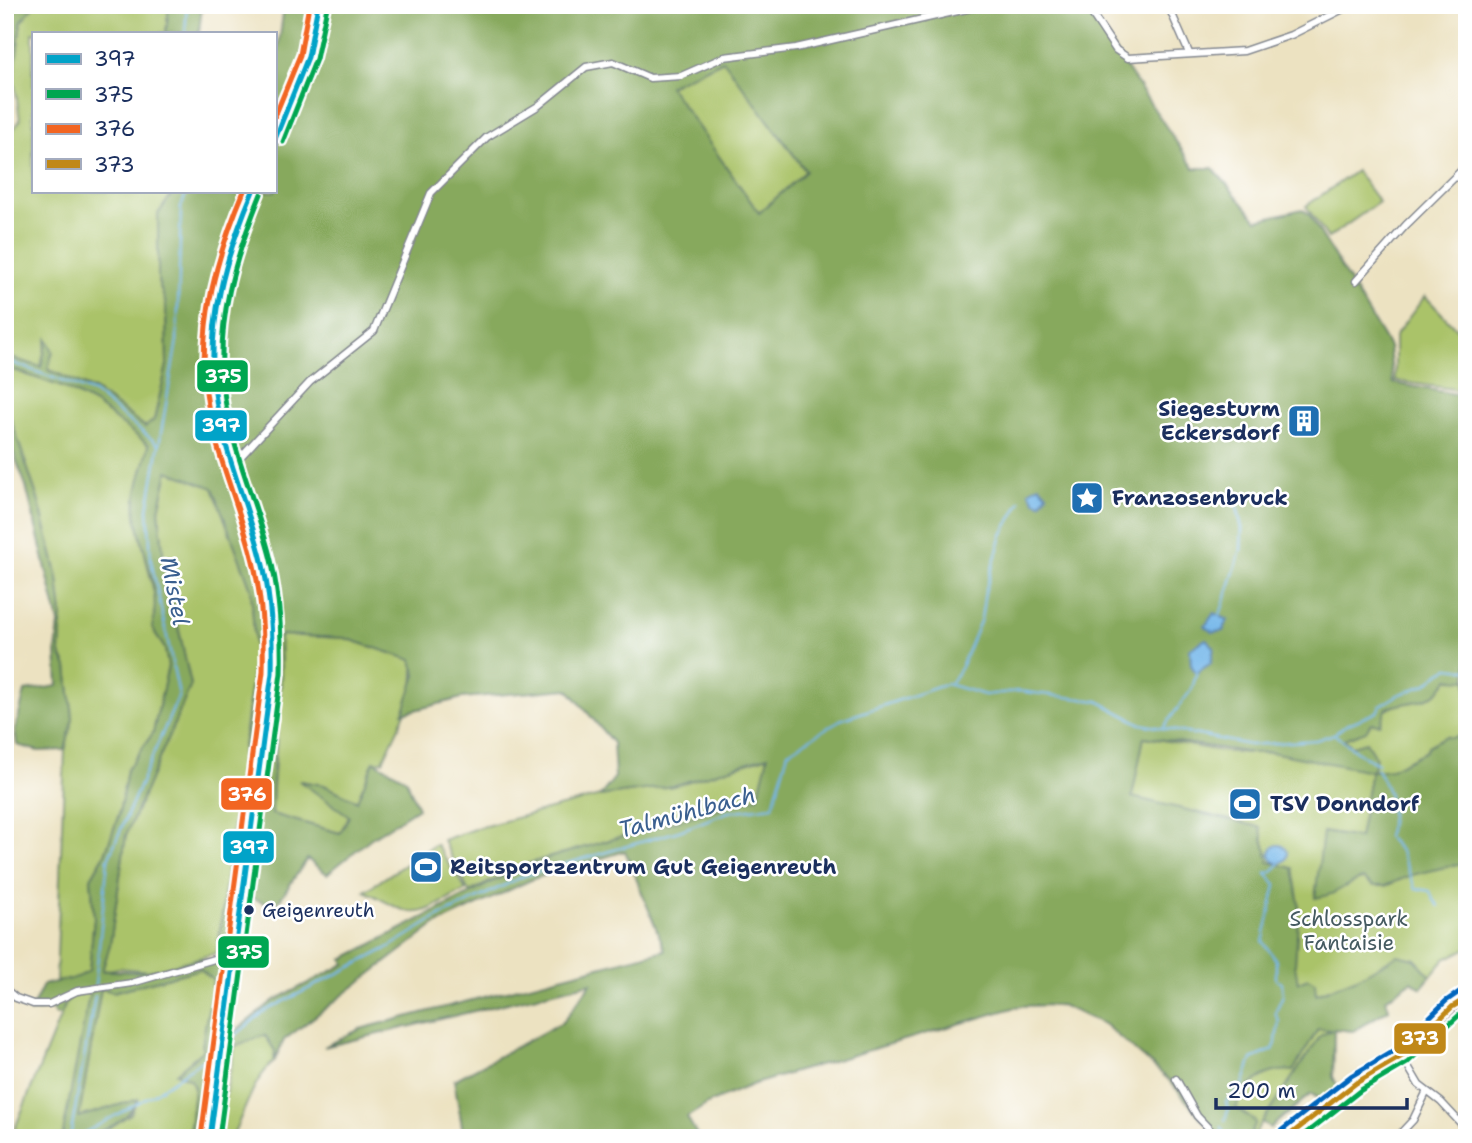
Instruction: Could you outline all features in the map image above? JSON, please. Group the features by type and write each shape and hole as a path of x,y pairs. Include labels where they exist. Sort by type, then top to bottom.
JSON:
{"main road":[{"path":"276,137 308,57 318,5"},
{"path":"210,1138 272,673 274,636 263,563 232,466 215,393 215,327 221,279 253,192"},
{"path":"1286,1138 1356,1083 1402,1056 1452,1007 1467,998"}],"street":[{"path":"232,466 310,382 374,331 432,193 487,137 538,106 586,67 612,62 650,78 681,76 724,57 796,48 984,5"},
{"path":"1086,5 1123,57 1244,51 1351,5"},
{"path":"1168,5 1189,53"},
{"path":"1356,281 1406,225 1467,165"},
{"path":"5,989 16,998 33,1004 49,1004 77,992 132,983 221,957 235,958"},
{"path":"1402,1056 1426,1093 1441,1102 1467,1130"},
{"path":"1176,1079 1197,1116 1218,1138"},
{"path":"1396,1138 1413,1120 1426,1093"}],"green space":[{"path":"5,5 34,5 21,22 13,82 5,80"},
{"path":"34,5 169,5 166,32 32,32 32,192 173,192 158,214 158,281 166,304 167,365 154,420 146,427 96,391 48,369 47,340 41,367 5,356 5,142 20,120 14,79 21,22"},
{"path":"169,5 202,5 199,32 166,32"},
{"path":"284,5 1084,5 1194,168 1213,168 1257,220 1302,209 1309,214 1389,347 1393,383 1467,396 1467,680 1449,679 1428,698 1387,708 1380,724 1371,723 1366,731 1344,739 1352,746 1366,742 1376,758 1372,771 1391,769 1426,751 1428,746 1446,736 1451,738 1467,735 1467,862 1412,875 1385,886 1374,886 1363,879 1315,898 1323,832 1359,838 1371,771 1270,752 1252,753 1144,737 1132,797 1260,827 1269,862 1293,868 1299,904 1295,966 1298,982 1308,978 1315,982 1316,994 1357,978 1398,955 1415,959 1431,976 1421,988 1412,981 1386,999 1389,1009 1353,1031 1334,1029 1333,1077 1339,1089 1323,1100 1311,1094 1270,1128 1262,1122 1321,1035 1332,1030 1318,1029 1293,1071 1274,1072 1251,1085 1236,1108 1256,1122 1249,1138 1218,1138 1168,1079 1104,1024 1061,1005 1020,1006 754,1084 711,1102 687,1117 699,1138 464,1138 454,1080 563,1022 591,983 324,1047 360,1029 665,950 625,851 533,879 435,925 284,1040 274,1062 275,1051 265,1035 235,1046 233,1033 273,1001 345,964 343,959 527,864 758,797 768,756 673,786 600,796 615,777 613,743 568,689 462,698 403,713 416,675 412,660 345,638 280,635 281,683 274,752 272,814 340,833 349,816 299,781 324,785 357,801 374,761 406,779 418,808 370,839 327,874 307,859 275,907 240,893 230,943 217,953 252,689 255,650 251,589 213,488 168,471 159,510 164,562 191,685 126,835 110,945 102,971 146,971 197,960 218,962 232,967 207,1138 189,1138 194,1088 191,1080 176,1073 202,1051 213,980 200,969 113,992 101,988 79,1117 138,1099 125,1117 116,1124 84,1136 62,1138 90,990 71,997 61,1015 56,1015 51,1009 30,1012 43,985 71,979 89,971 94,918 91,878 105,854 119,814 127,770 153,733 168,666 165,649 152,628 155,598 135,506 149,445 95,404 65,388 5,367 5,356 41,367 47,339 53,351 48,370 96,391 145,427 154,420 167,365 166,304 158,281 158,214 173,192 276,192 276,69","holes":["723,60 806,171 759,213 669,86"]},
{"path":"724,60 806,172 759,213 669,86"},
{"path":"1356,171 1379,202 1328,238 1306,206"},
{"path":"1425,296 1467,340 1467,391 1395,381 1395,336"},
{"path":"5,367 65,388 95,404 149,445 136,515 157,606 152,628 165,649 168,666 153,733 127,770 119,814 105,854 91,878 94,918 89,972 69,983 56,981 65,750 73,719 67,667 60,653 62,615 58,578 39,502 5,402"},
{"path":"5,402 39,502 58,578 62,615 60,653 67,667 73,719 65,750 38,751 17,745 15,731 25,691 58,686 56,651 59,623 26,486 5,431"},
{"path":"168,471 213,487 251,589 255,650 217,953 150,971 119,968 102,971 110,945 126,835 191,685 164,562 159,510"},
{"path":"280,635 345,638 412,660 413,685 406,711 383,761 374,762 357,801 324,785 301,781 350,816 340,833 271,814 281,683"},
{"name":"Schlosspark Fantaisie","path":"1467,667 1467,948 1445,959 1421,988 1412,981 1386,999 1389,1009 1353,1031 1334,1029 1333,1077 1339,1089 1323,1100 1310,1094 1270,1128 1262,1122 1253,1138 1218,1138 1269,862 1260,827 1131,798 1144,737 1227,752 1282,750 1310,743 1364,721","holes":["1371,772 1365,848 1323,832 1359,839"]},
{"path":"769,756 758,797 527,864 469,892 443,840 474,829 600,796 673,786"},
{"name":"Reitsportzentrum Gut Geigenreuth","path":"436,844 466,890 424,911 416,912 396,907 365,891"},
{"path":"200,969 213,980 202,1051 177,1073 191,1080 194,1088 189,1138 87,1138 131,1114 137,1100 79,1118 101,988 113,992"},
{"path":"91,989 63,1136 11,1138 67,1000 77,991"},
{"path":"265,1035 275,1051 274,1062 254,1087 231,1138 217,1138 235,1046"}],"water":[{"path":"1039,485 1047,494 1041,503 1035,501 1029,491"},
{"path":"1214,613 1228,620 1223,631 1213,632 1205,626"},
{"path":"1206,639 1214,647 1211,663 1196,673 1191,665 1190,649"},
{"path":"1279,845 1285,848 1288,854 1285,860 1279,863 1273,860 1270,854 1273,848"}],"waterway":[{"name":"Mistel","path":"185,32 187,5"},
{"name":"Mistel","path":"95,985 108,859 179,695 151,560 148,509 177,340 181,207 187,192"},
{"path":"5,360 94,393 159,445"},
{"path":"1219,618 1241,550 1242,528 1234,494"},
{"path":"950,684 961,667 981,619 985,592 1002,535 1021,501"},
{"name":"Talmühlbach","path":"227,1042 265,1011 386,949 436,918 524,876 679,831 728,812 773,806 788,752 840,720 947,684 985,695 1018,691 1098,701 1141,724 1250,745 1316,740 1334,734 1346,725 1377,712 1380,706 1398,695 1427,684 1449,668 1467,670"},
{"path":"1163,728 1192,689 1197,671"},
{"path":"1334,734 1363,756"},
{"path":"1365,757 1378,764"},
{"path":"1376,768 1390,801 1391,818 1387,837"},
{"path":"1389,839 1401,852 1415,888 1430,891 1433,899"},
{"path":"1276,980 1276,960 1263,942 1276,885 1266,873 1272,872 1280,863"},
{"path":"1434,900 1439,906"},
{"path":"1276,1041 1279,1021 1275,1013 1283,995 1282,983 1278,981"},
{"name":"Mistel","path":"70,1138 95,996"},
{"path":"1225,1120 1228,1110 1226,1102 1242,1087 1252,1059 1273,1050 1276,1043"},
{"name":"Talmühlbach","path":"75,1138 154,1094 217,1050"},
{"path":"1222,1127 1224,1135"}],"transit line":[{"name":"376","path":"276,114 300,55 309,5"},
{"name":"397","path":"276,137 308,57 318,5"},
{"name":"375","path":"283,142 316,59 327,7"},
{"name":"376","path":"201,1137 263,672 262,616 256,575 248,540 214,435 204,366 207,315 212,289 244,192"},
{"name":"397","path":"210,1138 272,673 271,614 267,586 255,536 223,435 213,367 213,341 220,290 234,240 253,192"},
{"name":"375","path":"219,1138 281,673 280,614 276,585 264,536 232,434 222,366 222,341 229,291 235,266 261,194"},
{"path":"1281,1131 1351,1076 1397,1049 1446,1001 1462,990"},
{"name":"373","path":"1286,1138 1356,1083 1402,1056 1452,1007 1467,998"},
{"name":"375","path":"1300,1138 1361,1090 1407,1063 1467,1008"}],"place":[{"name":"Siegesturm Eckersdorf","path":"1304,421"},
{"name":"Franzosenbruck","path":"1087,498"},
{"name":"TSV Donndorf","path":"1245,804"},
{"name":"Reitsportzentrum Gut Geigenreuth","path":"426,867"},
{"name":"Geigenreuth","path":"249,910"}]}
